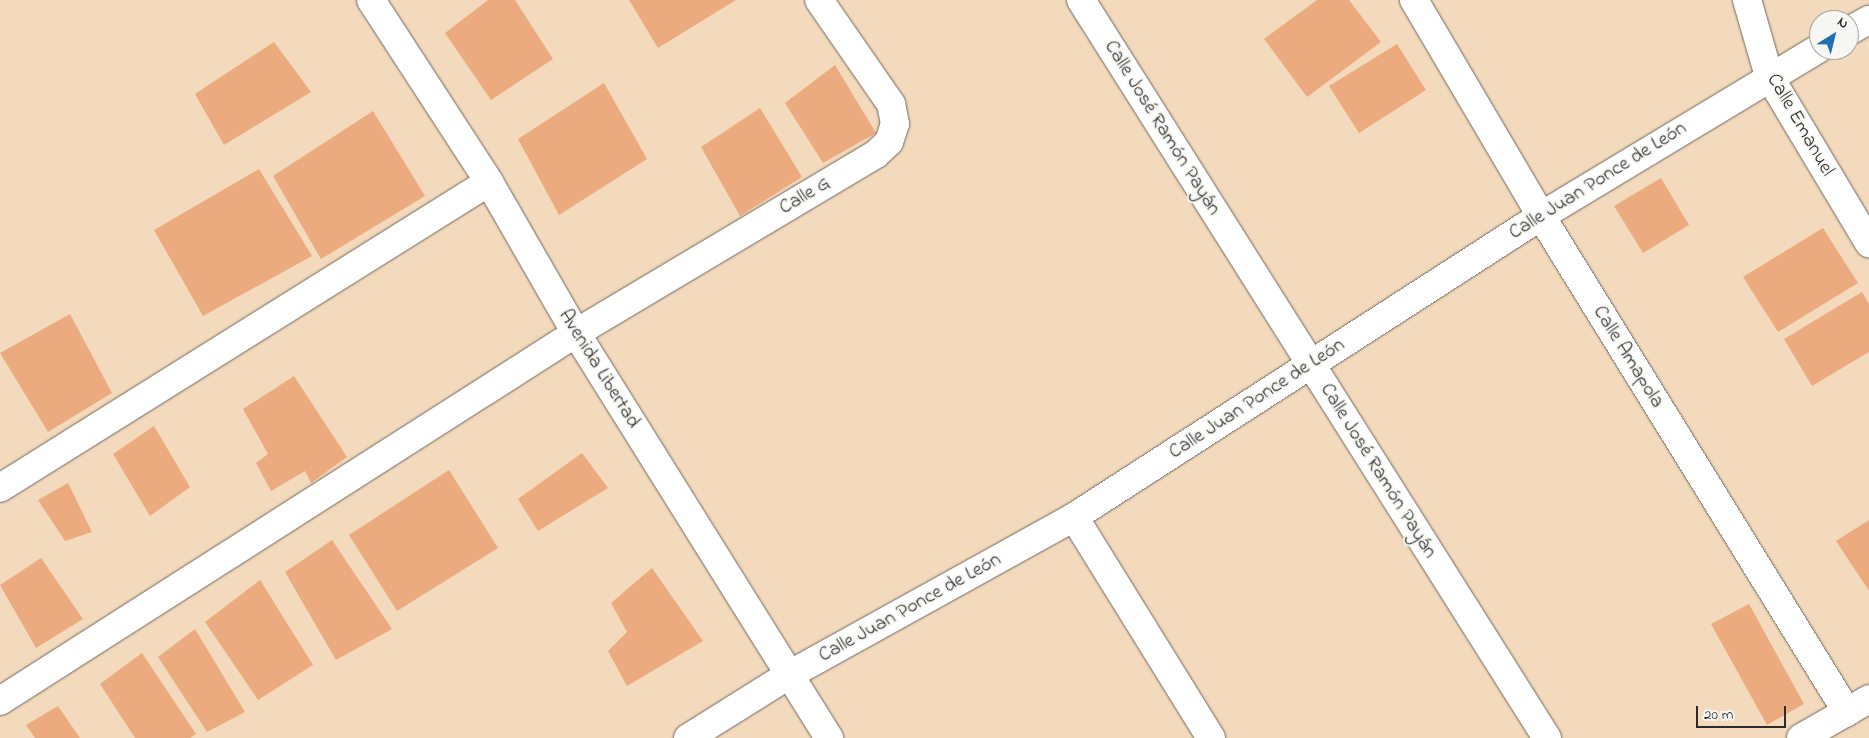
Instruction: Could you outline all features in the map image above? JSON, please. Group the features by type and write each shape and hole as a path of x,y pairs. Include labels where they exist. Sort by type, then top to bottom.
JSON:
{"street":[{"name":"Avenida Libertad","path":"371,0 489,182 576,334 829,738"},
{"name":"Calle G","path":"0,701 576,334 867,159 888,142 895,124 891,104 818,0"},
{"name":"Calle José Ramón Payán","path":"1081,0 1547,738"},
{"name":"Calle Amapola","path":"1414,0 1541,216 1858,705"},
{"name":"Calle Emanuel","path":"1747,0 1769,76 1869,243"},
{"name":"Calle Juan Ponce de León","path":"688,738 789,675 1074,517 1541,216 1769,76 1809,54"},
{"path":"0,488 489,182"},
{"path":"1074,517 1211,738"},
{"path":"1801,738 1858,705"}],"building":[{"path":"488,0 515,0 553,59 491,100 445,33"},
{"path":"629,0 736,0 658,48"},
{"path":"1317,0 1349,0 1381,42 1307,97 1264,39"},
{"path":"274,42 311,92 224,145 195,94"},
{"path":"1397,44 1426,90 1359,133 1329,86"},
{"path":"835,65 876,133 823,163 785,103"},
{"path":"604,83 647,159 559,215 518,139"},
{"path":"760,108 802,177 740,216 701,147"},
{"path":"373,111 425,196 321,259 273,176"},
{"path":"259,169 312,256 203,316 154,230"},
{"path":"1661,178 1689,225 1643,253 1614,206"},
{"path":"1823,228 1858,283 1778,332 1743,277"},
{"path":"1862,292 1869,304 1869,352 1812,386 1784,339"},
{"path":"70,314 112,393 48,432 0,353"},
{"path":"294,376 347,457 311,483 305,471 271,491 256,463 268,454 243,409"},
{"path":"154,426 190,487 150,516 113,454"},
{"path":"582,453 608,488 538,531 518,499"},
{"path":"449,470 498,548 397,611 349,535"},
{"path":"68,483 92,532 65,541 38,500"},
{"path":"1869,520 1869,591 1836,541"},
{"path":"332,540 392,629 336,660 285,572"},
{"path":"41,558 83,619 36,648 0,585"},
{"path":"652,568 703,641 627,686 608,651 627,632 611,603"},
{"path":"260,580 313,665 258,700 205,622"},
{"path":"1749,604 1804,704 1767,725 1711,624"},
{"path":"195,629 245,712 207,732 158,657"},
{"path":"142,653 196,734 190,738 135,738 100,684"},
{"path":"58,706 80,738 35,738 26,725"}]}
